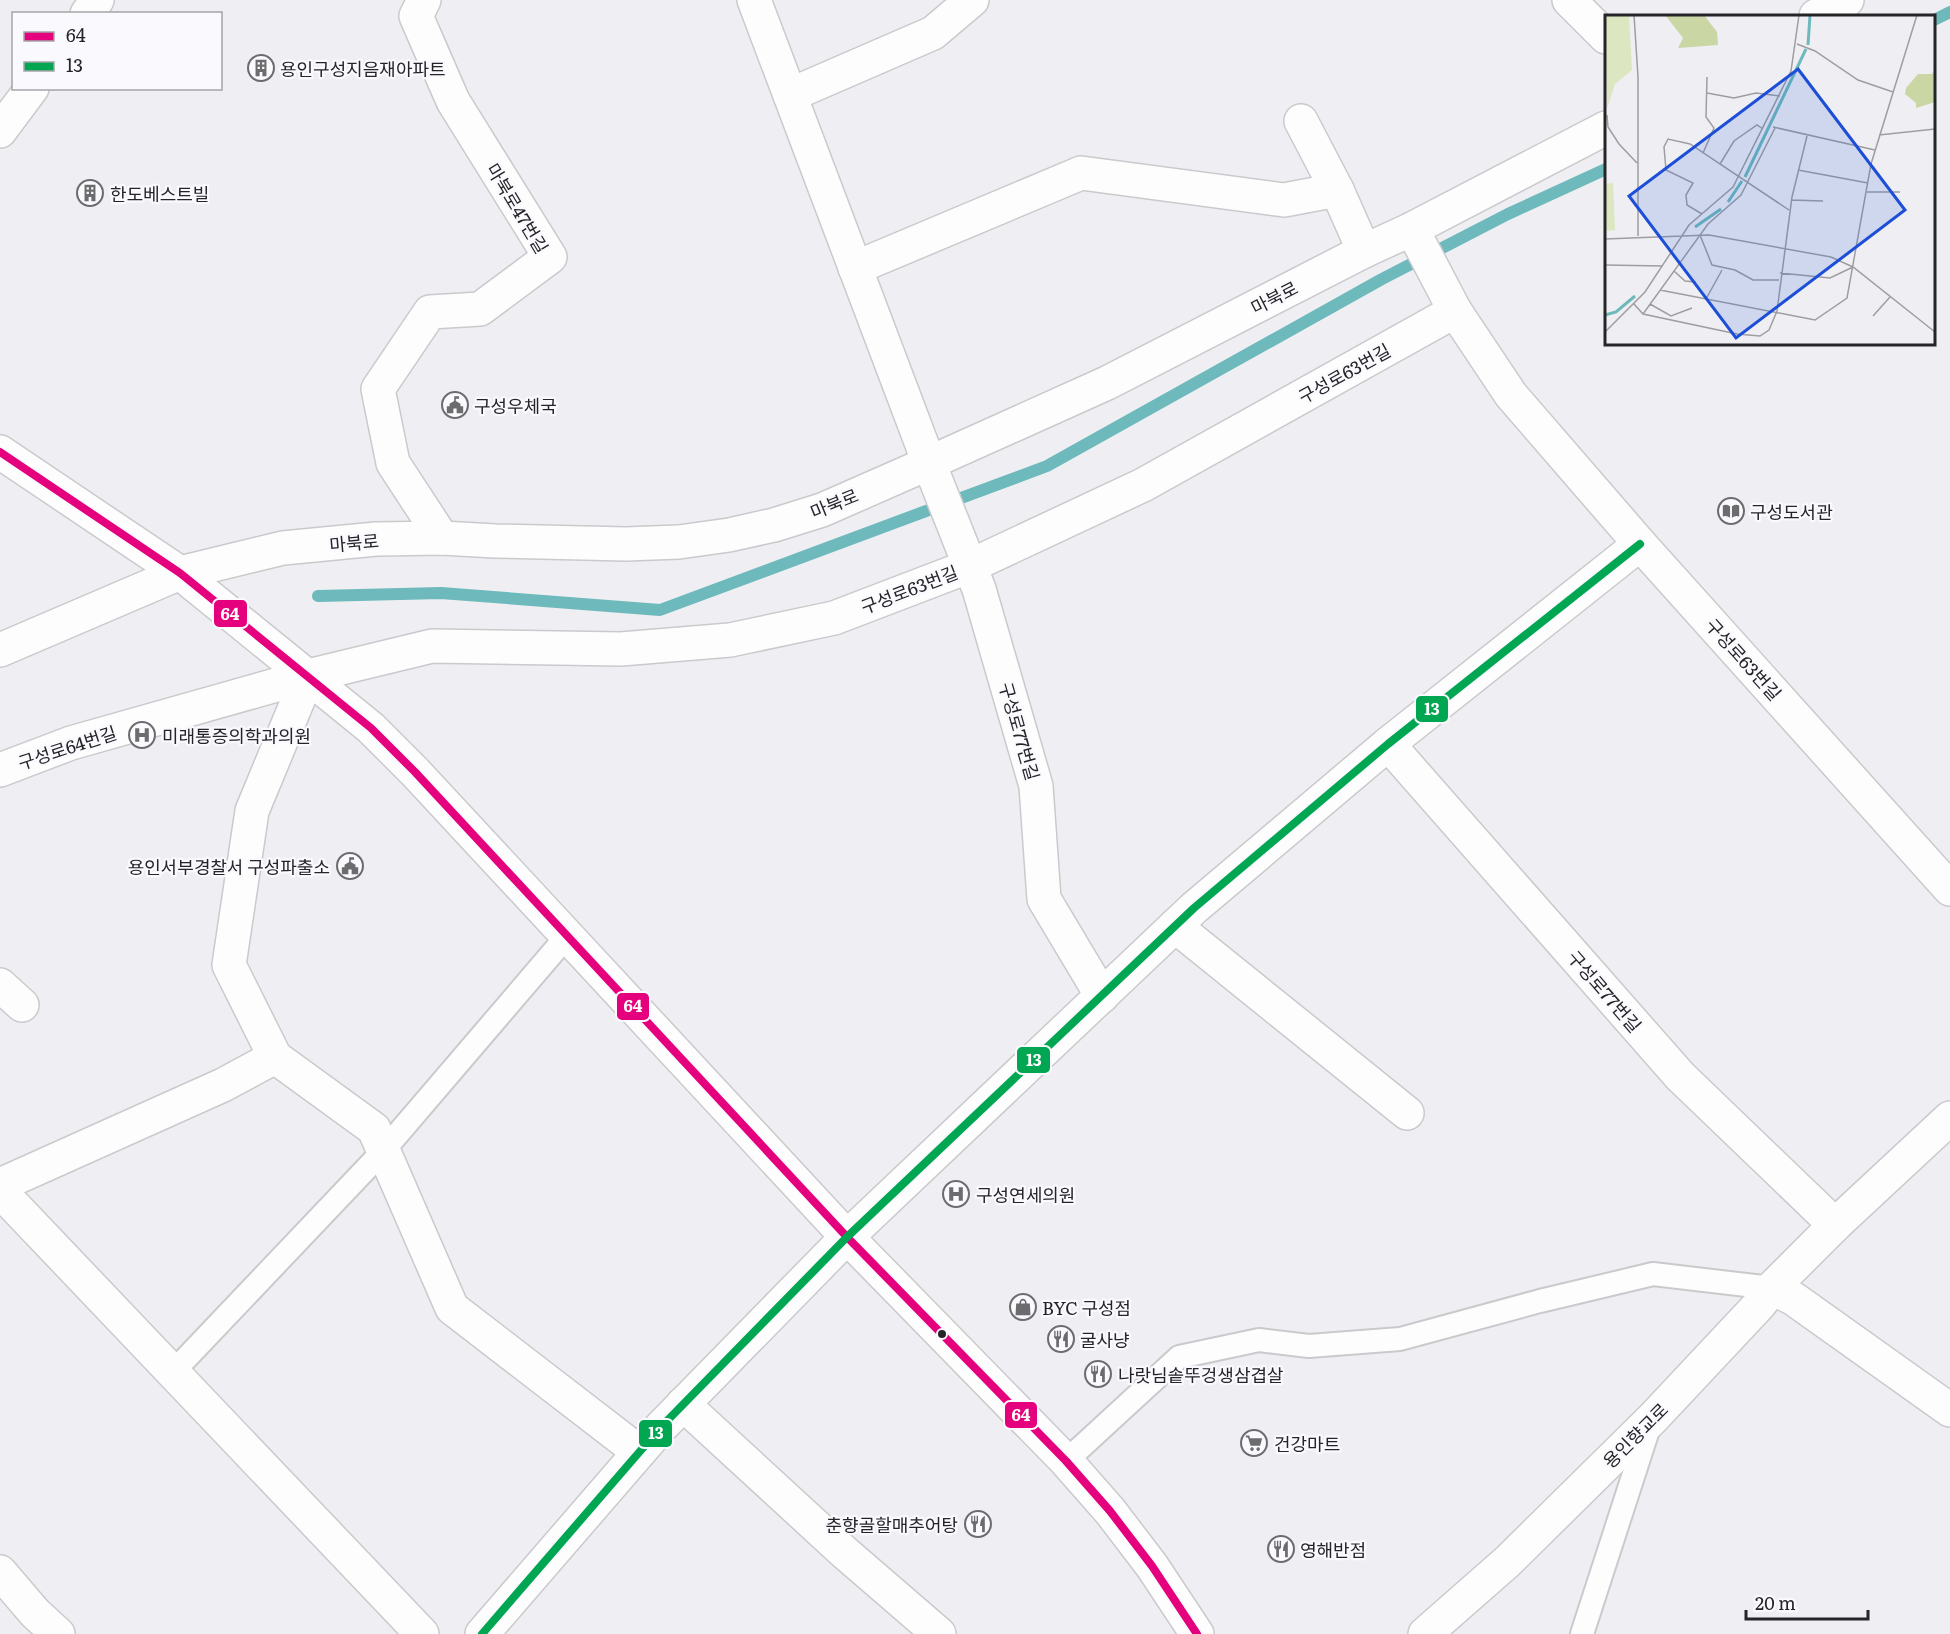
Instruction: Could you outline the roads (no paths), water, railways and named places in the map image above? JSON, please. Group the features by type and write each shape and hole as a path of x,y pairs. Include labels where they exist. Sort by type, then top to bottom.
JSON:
{"street":[{"name":"마북로47번길","path":"424,0 416,16 453,101 550,258 480,309 430,312 378,389 393,463 442,538"},
{"path":"754,0 929,463"},
{"path":"790,95 933,33 972,0"},
{"path":"1569,0 1605,36"},
{"path":"1818,15 1847,0"},
{"path":"0,131 31,90"},
{"path":"1301,121 1337,190 1364,251"},
{"name":"마북로","path":"0,650 180,573 283,548 376,539 442,538 626,544 679,542 729,535 774,525 822,510 1107,383 1605,129"},
{"path":"855,268 1081,173 1284,200 1337,190"},
{"name":"구성로63번길","path":"1412,229 1453,307 1511,394 1640,544 1950,889"},
{"name":"구성로63번길","path":"308,676 432,646 621,649 730,640 834,618 970,566 1143,486 1453,307"},
{"path":"0,452 180,573 371,728 415,772 847,1237 1066,1461 1110,1511 1152,1566 1197,1634"},
{"name":"구성로77번길","path":"929,463 979,589 1036,786 1044,899 1102,996"},
{"path":"482,1634 683,1404 847,1237 1175,926 1388,744 1640,544"},
{"path":"308,676 252,811 229,965 275,1057 374,1129 452,1308 639,1452"},
{"name":"구성로64번길","path":"0,770 71,743 308,676"},
{"name":"구성로77번길","path":"1388,744 1680,1076 1835,1225"},
{"path":"1175,926 1407,1113"},
{"path":"0,1185 223,1085 275,1057"},
{"name":"용인향교로","path":"1425,1634 1507,1562 1653,1418 1759,1305 1772,1288 1835,1225 1950,1118"},
{"path":"0,1191 422,1634"},
{"path":"1772,1288 1794,1299 1950,1410"},
{"path":"683,1404 844,1552 939,1634"},
{"path":"0,1572 35,1613 58,1634"}],"lane":[{"path":"173,1372 384,1150 567,936"},
{"path":"1066,1461 1179,1357 1259,1340 1309,1346 1400,1339 1540,1301 1653,1274 1772,1288"},
{"path":"1582,1634 1653,1418"}],"waterway":[{"path":"1935,20 1950,12"},
{"path":"318,596 441,593 660,610 1047,466 1382,279 1508,214 1605,169"}],"place":[{"name":"용인구성지음재아파트","path":"261,68"},
{"name":"한도베스트빌","path":"90,193"},
{"name":"구성우체국","path":"455,405"},
{"name":"구성도서관","path":"1731,511"},
{"name":"미래통증의학과의원","path":"142,735"},
{"name":"용인서부경찰서 구성파출소","path":"350,866"},
{"name":"구성연세의원","path":"956,1194"},
{"name":"BYC 구성점","path":"1023,1307"},
{"name":"굴사냥","path":"1061,1339"},
{"name":"나랏님솥뚜겅생삼겹살","path":"1098,1374"},
{"name":"건강마트","path":"1254,1443"},
{"name":"춘향골할매추어탕","path":"978,1524"},
{"name":"영해반점","path":"1281,1549"}]}
